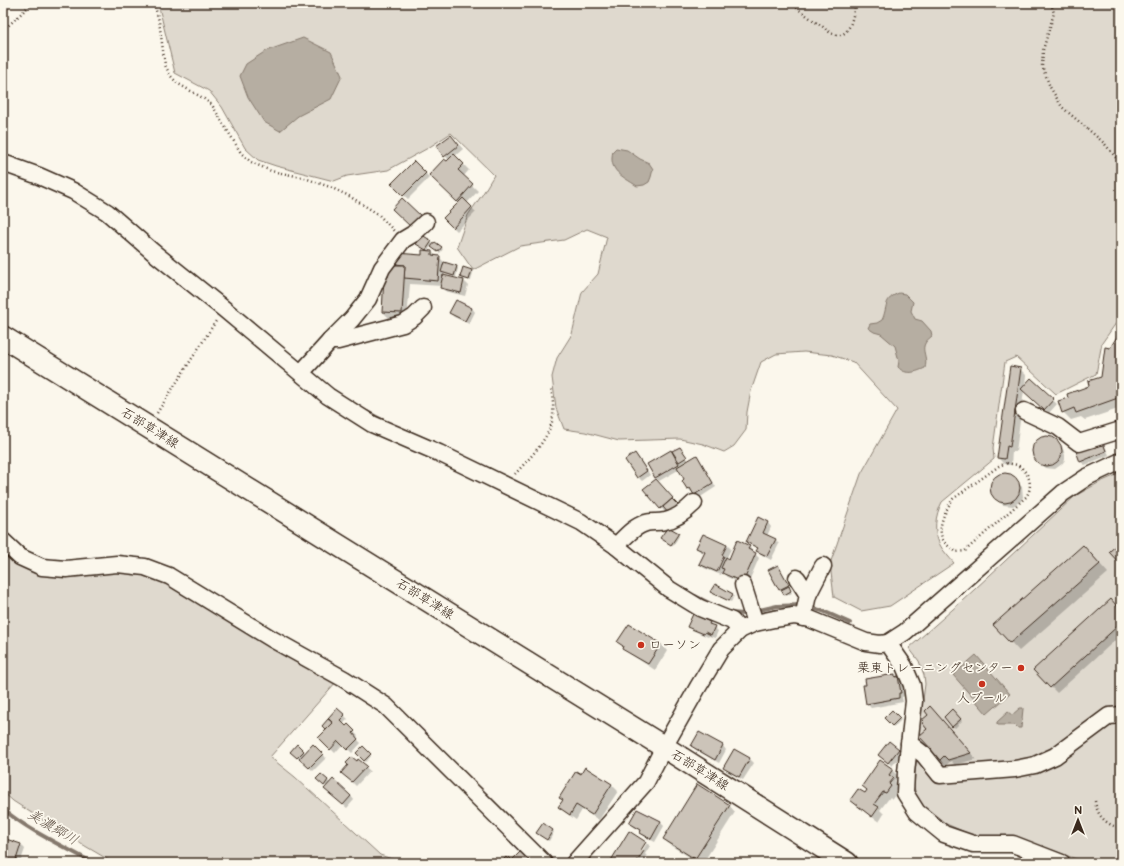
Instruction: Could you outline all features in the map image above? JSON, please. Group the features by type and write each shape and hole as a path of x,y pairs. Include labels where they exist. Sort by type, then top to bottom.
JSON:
{"main road":[{"name":"石部草津線","path":"3,337 664,747 847,863"}],"street":[{"path":"3,163 39,176 72,191 106,212 153,252 303,371 328,396 372,424 439,453 620,542 670,589 700,608 732,621 740,630"},
{"path":"303,371 352,319 368,299 382,268 403,240 413,234 426,222"},
{"path":"330,341 338,341 403,324 414,317 423,308"},
{"path":"1024,411 1058,427 1079,443 1121,430"},
{"path":"797,578 810,619 866,642 880,644 888,643 905,632 1063,493 1088,477 1121,461"},
{"path":"620,542 644,523 654,521 664,522 685,512 694,503"},
{"path":"3,541 20,557 42,567 66,568 118,564 145,567 169,576 272,639 344,679 386,706 544,863"},
{"path":"753,616 774,619 794,616 806,606 824,566"},
{"path":"743,585 753,616"},
{"path":"574,863 646,782 664,747 721,649 753,616"},
{"path":"888,643 904,666 912,685 914,701 905,793 917,812 944,834 973,844 1013,844 1062,863"},
{"path":"909,743 924,755 940,775 1014,769 1035,765 1055,756 1109,716 1121,715"}],"path":[{"path":"3,31 32,3"},
{"path":"154,3 159,21 166,65 170,75 177,82 204,98 212,105 241,152 250,162 272,171 318,182 342,193 378,214 403,240"},
{"path":"790,3 833,34 838,35 844,33 850,28 855,3"},
{"path":"1051,3 1054,12 1044,50 1042,66 1050,87 1062,108 1104,143 1121,164"},
{"path":"148,427 224,309"},
{"path":"512,478 539,446 550,430 554,416 551,387"},
{"path":"1007,463 1016,465 1023,469 1029,477 1029,492 1026,497 965,551 956,552 945,543 941,533 941,524 944,515 953,499 999,466 1007,463"},
{"path":"1095,801 1099,815 1107,823 1121,828"}],"shaded area":[{"path":"158,3 1121,3 1121,316 1102,343 1096,374 1056,394 1016,357 1005,362 993,448 994,459 942,502 936,518 936,534 940,545 954,563 890,606 861,611 834,597 830,564 861,474 897,410 853,362 832,355 804,352 776,354 761,362 751,391 747,412 746,430 734,446 724,452 703,444 680,439 619,441 585,432 564,429 556,408 552,377 557,358 572,334 582,292 598,274 607,237 587,229 564,240 520,246 473,270 457,247 468,215 494,175 451,133 428,148 388,170 347,176 334,181 258,160 245,148 222,107 209,91 175,73"},
{"path":"303,38 331,52 342,76 331,99 298,116 280,131 264,122 248,97 240,76 246,64 266,51"},
{"path":"616,148 627,150 649,163 653,169 649,182 644,185 637,186 621,176 614,168 613,164 613,151"},
{"path":"899,293 905,294 913,302 911,311 915,319 922,321 931,331 932,336 927,340 924,348 926,363 925,368 915,372 904,372 901,370 898,367 899,361 895,346 881,334 868,328 870,324 877,323 882,320 888,301 894,295"},
{"name":"栗東トレーニングセンター","path":"1121,473 1121,863 1087,863 1014,836 978,838 942,822 918,802 914,787 925,684 924,675 919,661 909,648 1075,496 1100,482"},
{"path":"3,551 22,566 47,576 120,570 161,580 336,682 270,757 295,777 380,855 404,863 114,863 13,801 3,792"},
{"name":"人プール","path":"976,655 1010,694 987,714 953,675"},
{"path":"1020,708 1023,708 1021,728 1018,728 1015,725 997,724 997,722 1008,712 1012,715"}],"building":[{"path":"451,135 459,145 444,157 436,146"},
{"path":"454,154 464,164 458,170 473,184 457,202 429,175 444,159 447,161"},
{"path":"414,161 426,173 403,196 391,184"},
{"path":"402,198 422,217 412,228 392,209"},
{"path":"463,198 472,207 453,228 443,218"},
{"path":"422,235 432,241 426,250 416,244"},
{"path":"435,242 442,247 438,252 431,247"},
{"path":"422,250 432,251 432,255 440,256 438,281 404,278 405,265 395,264 396,253 422,255"},
{"path":"444,262 457,266 454,276 441,272"},
{"path":"388,265 405,265 402,313 382,312 384,277 388,277"},
{"path":"463,267 472,270 469,280 460,277"},
{"path":"443,275 464,280 461,293 440,288"},
{"path":"456,300 472,308 465,321 449,313"},
{"path":"1121,330 1118,398 1076,413 1074,408 1062,413 1058,401 1068,398 1067,394 1089,386 1088,381 1101,377 1105,347 1110,348"},
{"path":"1010,366 1021,368 1010,447 1007,446 1005,459 997,458"},
{"path":"1031,378 1054,399 1044,410 1021,389"},
{"path":"1047,436 1053,437 1061,445 1061,457 1053,465 1047,466 1041,465 1033,457 1032,451 1033,445 1041,437"},
{"path":"1102,440 1106,451 1080,462 1076,451"},
{"path":"680,447 687,457 679,462 672,451"},
{"path":"671,450 679,464 655,478 647,464"},
{"path":"635,453 647,471 637,478 625,460"},
{"path":"697,455 713,483 694,495 690,488 687,489 682,481 684,479 677,467"},
{"path":"1005,473 1011,474 1019,482 1019,494 1011,502 1005,503 999,502 991,494 990,488 991,482 999,474"},
{"path":"656,479 673,498 660,509 643,489"},
{"path":"672,499 679,506 669,514 663,507"},
{"path":"758,517 768,522 763,533 776,539 767,556 756,551 758,548 746,542"},
{"path":"668,527 679,533 671,545 660,538"},
{"path":"703,534 727,545 722,555 724,556 717,572 699,564 705,552 696,548"},
{"path":"737,540 750,546 748,549 756,553 745,578 742,577 740,581 722,573 724,569 721,568 726,557 729,559"},
{"path":"1121,541 1121,565 1109,552"},
{"path":"1083,545 1100,564 1010,643 993,625"},
{"path":"778,565 789,585 779,590 768,570"},
{"path":"715,584 733,594 729,601 710,592"},
{"path":"789,586 791,591 784,595 781,590"},
{"path":"1111,599 1121,611 1121,623 1050,688 1033,670"},
{"path":"693,614 715,626 711,635 705,632 704,634 687,627"},
{"name":"ローソン","path":"629,624 661,644 648,664 622,649 623,646 617,642"},
{"path":"895,674 895,677 898,676 901,693 899,693 899,698 866,704 863,685 866,685 865,679"},
{"path":"930,706 971,753 948,760 944,756 937,763 928,753 932,750 919,736 927,729 922,723 924,722 922,720 928,715 925,711"},
{"path":"337,708 345,715 340,720 346,726 348,724 355,731 353,733 358,739 347,750 338,741 330,750 318,738 333,723 328,718"},
{"path":"952,709 961,719 952,727 944,717"},
{"path":"892,710 900,718 892,726 884,718"},
{"path":"328,719 333,723 326,730 322,726"},
{"path":"699,732 723,745 715,760 691,746"},
{"path":"889,741 899,749 888,763 878,755"},
{"path":"297,744 304,751 297,758 290,752"},
{"path":"313,744 323,754 309,768 299,759"},
{"path":"363,746 371,754 364,761 356,753"},
{"path":"734,749 750,758 739,777 723,768"},
{"path":"352,757 357,761 358,759 367,766 352,782 341,773 348,765 346,763"},
{"path":"880,760 893,769 889,775 894,778 889,784 891,786 886,793 883,792 874,804 879,807 872,817 850,800 858,789 865,793 867,790 862,786"},
{"path":"585,767 612,784 592,815 576,805 570,815 558,807 563,800 559,798 576,771 581,774"},
{"path":"321,774 328,780 324,786 316,779"},
{"path":"333,779 351,796 343,805 324,789"},
{"path":"697,784 730,805 695,859 663,839"},
{"path":"637,809 661,821 651,839 640,833 641,830 629,823"},
{"path":"543,823 553,830 547,840 536,833"},
{"path":"629,831 646,842 641,850 644,851 636,863 610,862"},
{"path":"3,838 21,844 15,863 3,860"},
{"path":"522,850 532,860 529,863 500,863 506,857 508,859 509,857 512,860"}],"waterway":[{"path":"367,412 384,421"},
{"path":"695,596 719,608"},
{"path":"755,611 777,606 803,605"},
{"path":"809,607 823,611 850,623"},
{"path":"731,613 748,613"},
{"name":"美濃郷川","path":"3,809 35,831 93,863"}],"place":[{"name":"ローソン","path":"641,645"},
{"name":"栗東トレーニングセンター","path":"1021,668"},
{"name":"人プール","path":"982,684"}]}
